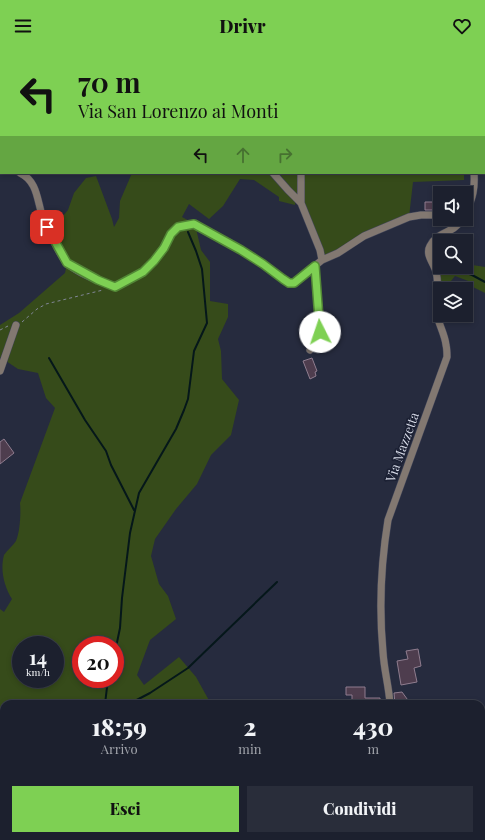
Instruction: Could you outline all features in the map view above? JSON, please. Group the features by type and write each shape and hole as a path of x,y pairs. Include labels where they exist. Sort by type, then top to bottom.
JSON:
{"street":[{"path":"21,174 30,180 34,186 47,227 67,263 98,280 115,287 143,272 154,261 164,248 171,234 178,227 194,224 241,250 289,283 294,283 322,260 338,253 364,236 409,217 433,215"},
{"path":"274,174 301,203"},
{"path":"300,174 301,203 320,250 322,260"},
{"path":"473,194 475,185 474,174"},
{"name":"Via Mazzetta","path":"390,700 382,652 381,610 384,546 388,520 448,357 446,344 437,315 438,285 436,271 429,256 428,250 436,237 452,230 457,226"},
{"path":"310,350 320,332 315,266"},
{"path":"0,371 16,325"}],"path":[{"path":"0,330 24,321 37,309 46,304 115,287"}],"green space":[{"path":"132,174 274,174 296,198 295,205 279,201 279,197 254,180 240,179 223,206 209,219 189,204 182,217 195,224 201,250 210,262 210,301 228,304 228,317 218,339 221,351 222,379 239,400 231,435 211,455 197,484 176,509 155,539 151,556 159,584 168,596 176,619 150,640 137,675 144,685 179,657 196,677 209,700 0,700 0,609 4,612 12,599 4,578 2,566 4,555 16,541 20,522 20,503 55,408 46,398 38,373 18,369 0,357 0,325 19,313 65,273 67,263 50,231 68,210 74,193 86,178 96,176 114,227 119,218 120,201"},
{"path":"280,174 464,174 464,180 413,182 409,217 322,260 301,203"},
{"path":"473,265 485,267 485,293 473,287 473,282 455,276 451,281 438,282 437,275 473,274"}],"building":[{"path":"425,202 433,202 433,210 425,210"},
{"path":"312,358 317,371 315,372 316,376 310,379 303,361"},
{"path":"4,439 14,453 0,464 0,442"},
{"path":"418,649 421,666 414,668 417,682 401,685 397,661 408,659 406,651"},
{"path":"346,687 365,687 365,698 380,698 380,700 352,700 352,695 346,695"},
{"path":"402,692 408,700 395,700 394,693"}],"waterway":[{"path":"118,636 130,533 139,493 176,429 184,410 188,399 194,351 207,323 202,269 188,232"},
{"path":"469,274 485,282"},
{"path":"49,358 85,420 106,451 111,465 134,510"},
{"path":"137,700 188,668 277,582"},
{"path":"105,700 107,688"}],"route":[{"path":"47,227 67,263 77,270 115,287 143,272 154,261 164,248 171,234 178,227 194,224 241,250 289,283 294,283 315,266 320,332"}]}
